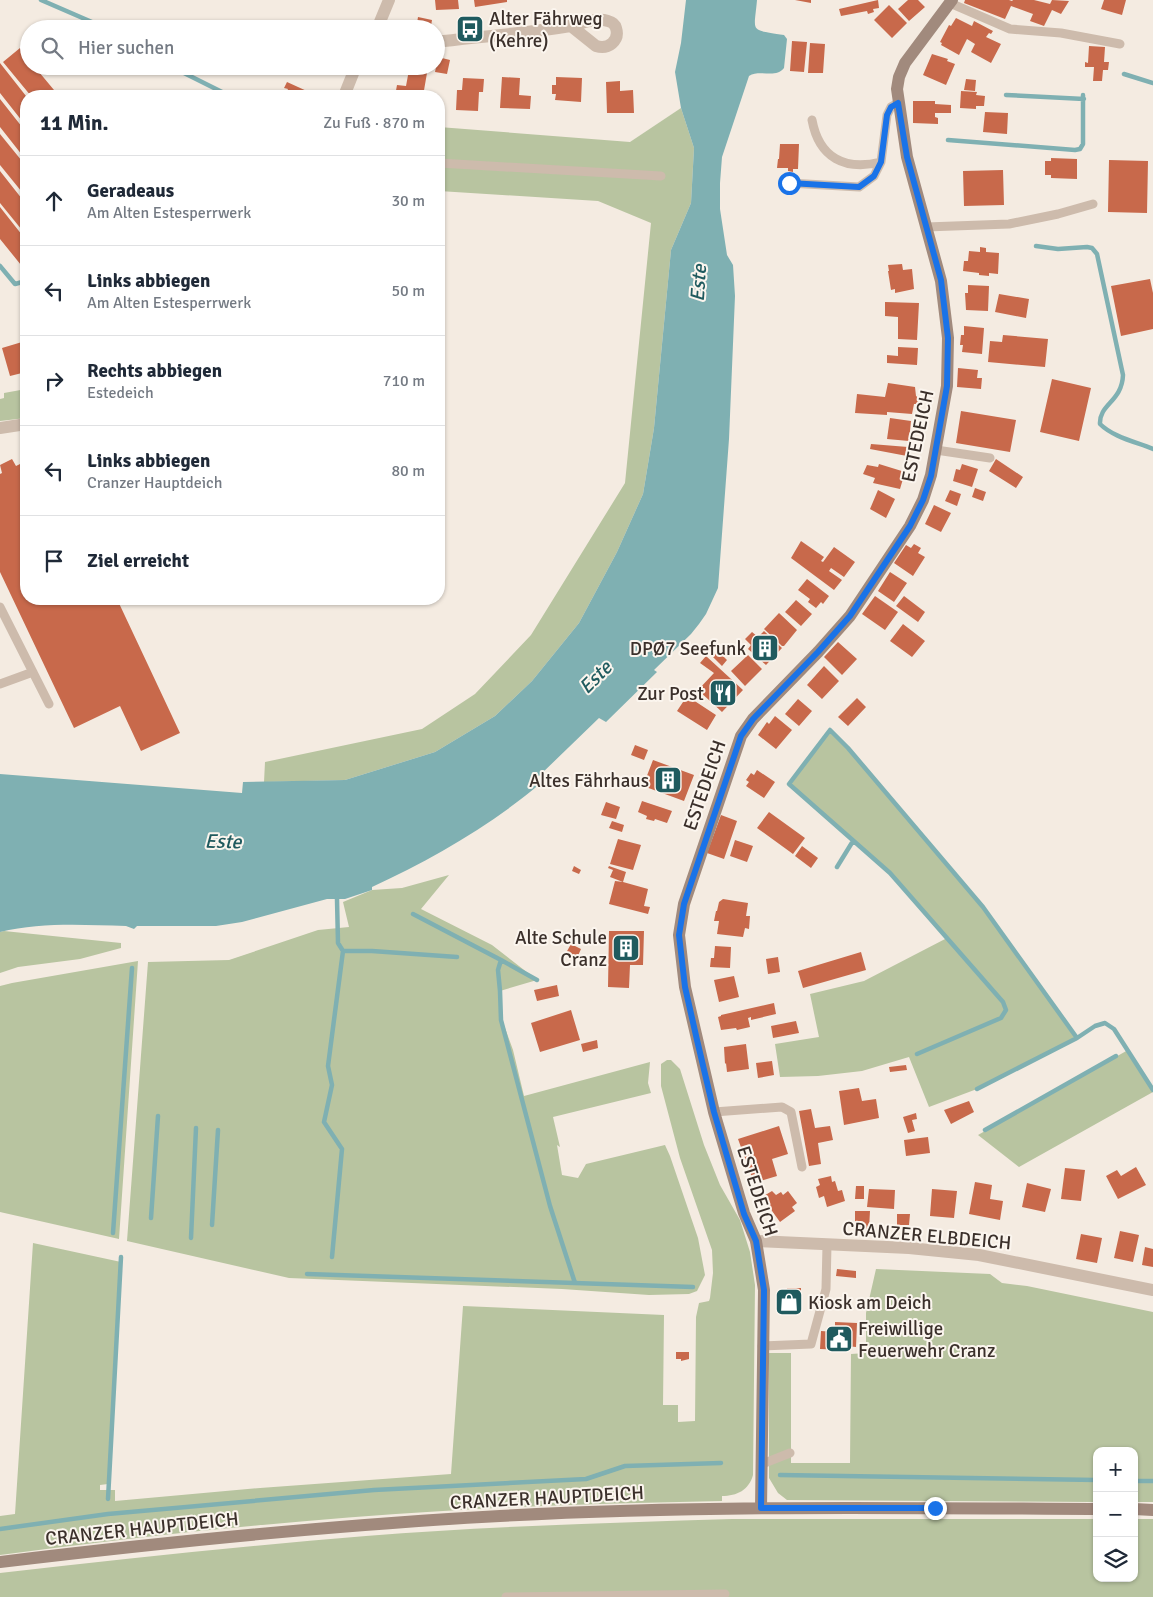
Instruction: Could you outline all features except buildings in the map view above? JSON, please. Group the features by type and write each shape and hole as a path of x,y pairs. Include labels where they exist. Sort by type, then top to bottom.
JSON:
{"street":[{"path":"381,20 389,0"},
{"name":"ESTEDEICH","path":"761,1508 764,1290 756,1241 744,1214 714,1112 685,987 679,935 684,904 728,769 741,736 753,719 818,652 864,597 910,526 923,500 931,476 947,386 948,338 941,280 907,157 896,89 905,63 951,2"},
{"path":"445,41 571,26"},
{"path":"346,90 352,75"},
{"path":"0,428 20,425"},
{"name":"CRANZER ELBDEICH","path":"756,1241 910,1248 979,1255 1153,1290"},
{"name":"CRANZER HAUPTDEICH","path":"0,1562 131,1547 378,1524 502,1516 761,1508 1093,1509"},
{"path":"1138,1510 1153,1510"}],"lane":[{"path":"951,2 1010,29 1061,33 1120,44"},
{"path":"789,183 859,187 874,176 881,162 887,115 891,107 898,103"},
{"path":"812,120 817,138 835,159 856,165 881,162"},
{"path":"445,162 661,176"},
{"path":"926,227 1009,224 1058,214 1093,204"},
{"path":"936,450 990,458"},
{"path":"0,607 49,704"},
{"path":"0,684 33,672"},
{"path":"714,1112 782,1107 791,1112 802,1166"},
{"path":"762,1346 812,1344 826,1289 827,1245"},
{"path":"762,1464 790,1453"},
{"path":"506,1597 725,1594"}],"green space":[{"path":"681,108 694,148 691,203 671,250 654,428 643,494 617,552 579,623 532,681 495,716 435,752 345,780 264,782 265,762 422,729 475,694 531,635 625,483 651,223 598,201 445,191 445,127 630,142"},
{"path":"20,390 20,419 0,421 0,399 4,398 4,393"},
{"path":"830,730 848,748 983,907 1077,1038 977,1089 929,1107 909,1057 862,1071 818,1076 780,1077 775,1044 819,1037 810,994 864,981 947,938 890,873 789,784"},
{"path":"449,875 421,909 492,945 537,980 500,991 501,1017 513,1050 524,1096 650,1062 648,1083 651,1093 553,1117 560,1147 557,1145 562,1175 578,1178 586,1164 665,1145 698,1238 705,1275 697,1291 689,1294 649,1295 562,1289 289,1278 127,1241 148,962 229,960 318,930 349,927 343,902 372,890 402,888"},
{"path":"0,932 121,943 121,948 80,959 18,967 0,973"},
{"path":"138,961 119,1239 0,1212 0,986"},
{"path":"1128,1050 1153,1092 1019,1167 978,1135"},
{"path":"671,1060 680,1069 704,1145 720,1185 740,1220 750,1252 755,1285 753,1475 749,1485 742,1491 733,1495 722,1496 722,1501 478,1509 332,1519 110,1541 0,1555 0,1516 15,1514 33,1243 121,1262 108,1484 100,1485 100,1490 115,1490 115,1501 451,1474 463,1306 664,1315 663,1405 678,1405 678,1422 695,1421 696,1317 699,1303 709,1301 710,1298 713,1273 712,1250 680,1158 661,1086 661,1064"},
{"path":"876,1269 990,1274 1002,1283 1027,1286 1153,1312 1153,1502 1138,1502 1138,1447 1093,1447 1093,1502 787,1500 778,1493 769,1478 769,1353 791,1353 791,1463 850,1463 851,1354 866,1353 866,1313"},
{"path":"732,1519 1093,1519 1093,1582 1138,1582 1138,1519 1153,1519 1153,1597 0,1597 0,1573 274,1544 549,1525"}],"water":[{"name":"Este","path":"686,0 757,0 756,28 765,32 784,35 787,39 784,68 781,71 772,74 758,73 749,76 722,157 720,209 727,255 733,265 735,296 729,439 718,588 706,614 699,624 654,670 657,672 606,722 599,718 538,777 542,782 523,798 461,840 417,865 372,887 372,890 345,899 327,899 242,922 216,926 137,926 134,929 126,926 63,925 31,927 0,932 0,774 242,793 243,782 345,780 435,752 495,716 532,681 579,623 617,552 643,494 654,428 671,250 691,203 694,148 681,108 675,72 681,43"}],"waterway":[{"path":"41,0 87,20"},
{"path":"1124,74 1153,83"},
{"path":"188,75 218,90"},
{"path":"1006,95 1084,99"},
{"path":"948,140 1080,149 1083,144 1083,95"},
{"path":"1036,246 1058,249 1087,247 1092,248 1097,254 1123,375 1119,391 1103,412 1100,424 1118,436 1153,449"},
{"path":"0,266 15,284 20,283"},
{"path":"917,1054 1001,1018 1006,1010 1003,1002 890,873 789,784 830,730 848,748 983,907 1077,1038"},
{"path":"837,867 853,841"},
{"path":"332,1257 342,1149 324,1122 332,1085 328,1066 343,951 338,943 337,899"},
{"path":"413,914 501,960 498,970 501,1020 550,1206 575,1283"},
{"path":"343,951 372,951 457,957"},
{"path":"501,960 537,980"},
{"path":"113,1233 132,968"},
{"path":"977,1089 1077,1038 1095,1026 1105,1023 1114,1029 1153,1090"},
{"path":"985,1130 1116,1056"},
{"path":"151,1218 158,1116"},
{"path":"191,1238 196,1128"},
{"path":"212,1225 218,1130"},
{"path":"108,1499 121,1257"},
{"path":"307,1274 693,1287"},
{"path":"0,1529 108,1514 374,1490 586,1479 625,1466 721,1463"},
{"path":"780,1475 1093,1480"},
{"path":"1138,1481 1153,1481"}],"place":[{"name":"Alter Fährweg (Kehre)","path":"470,29"},
{"name":"DPØ7 Seefunk","path":"765,648"},
{"name":"Zur Post","path":"723,693"},
{"name":"Altes Fährhaus","path":"668,780"},
{"name":"Alte Schule Cranz","path":"626,948"},
{"name":"Kiosk am Deich","path":"789,1302"},
{"name":"Freiwillige Feuerwehr Cranz","path":"839,1339"}],"route":[{"path":"789,183 859,187 874,176 881,162 887,115 891,107 898,103 907,157 941,280 948,338 947,386 931,476 923,500 910,526 850,616 753,719 741,736 684,904 679,935 685,987 714,1112 744,1214 756,1241 764,1290 761,1508 935,1508"}]}
